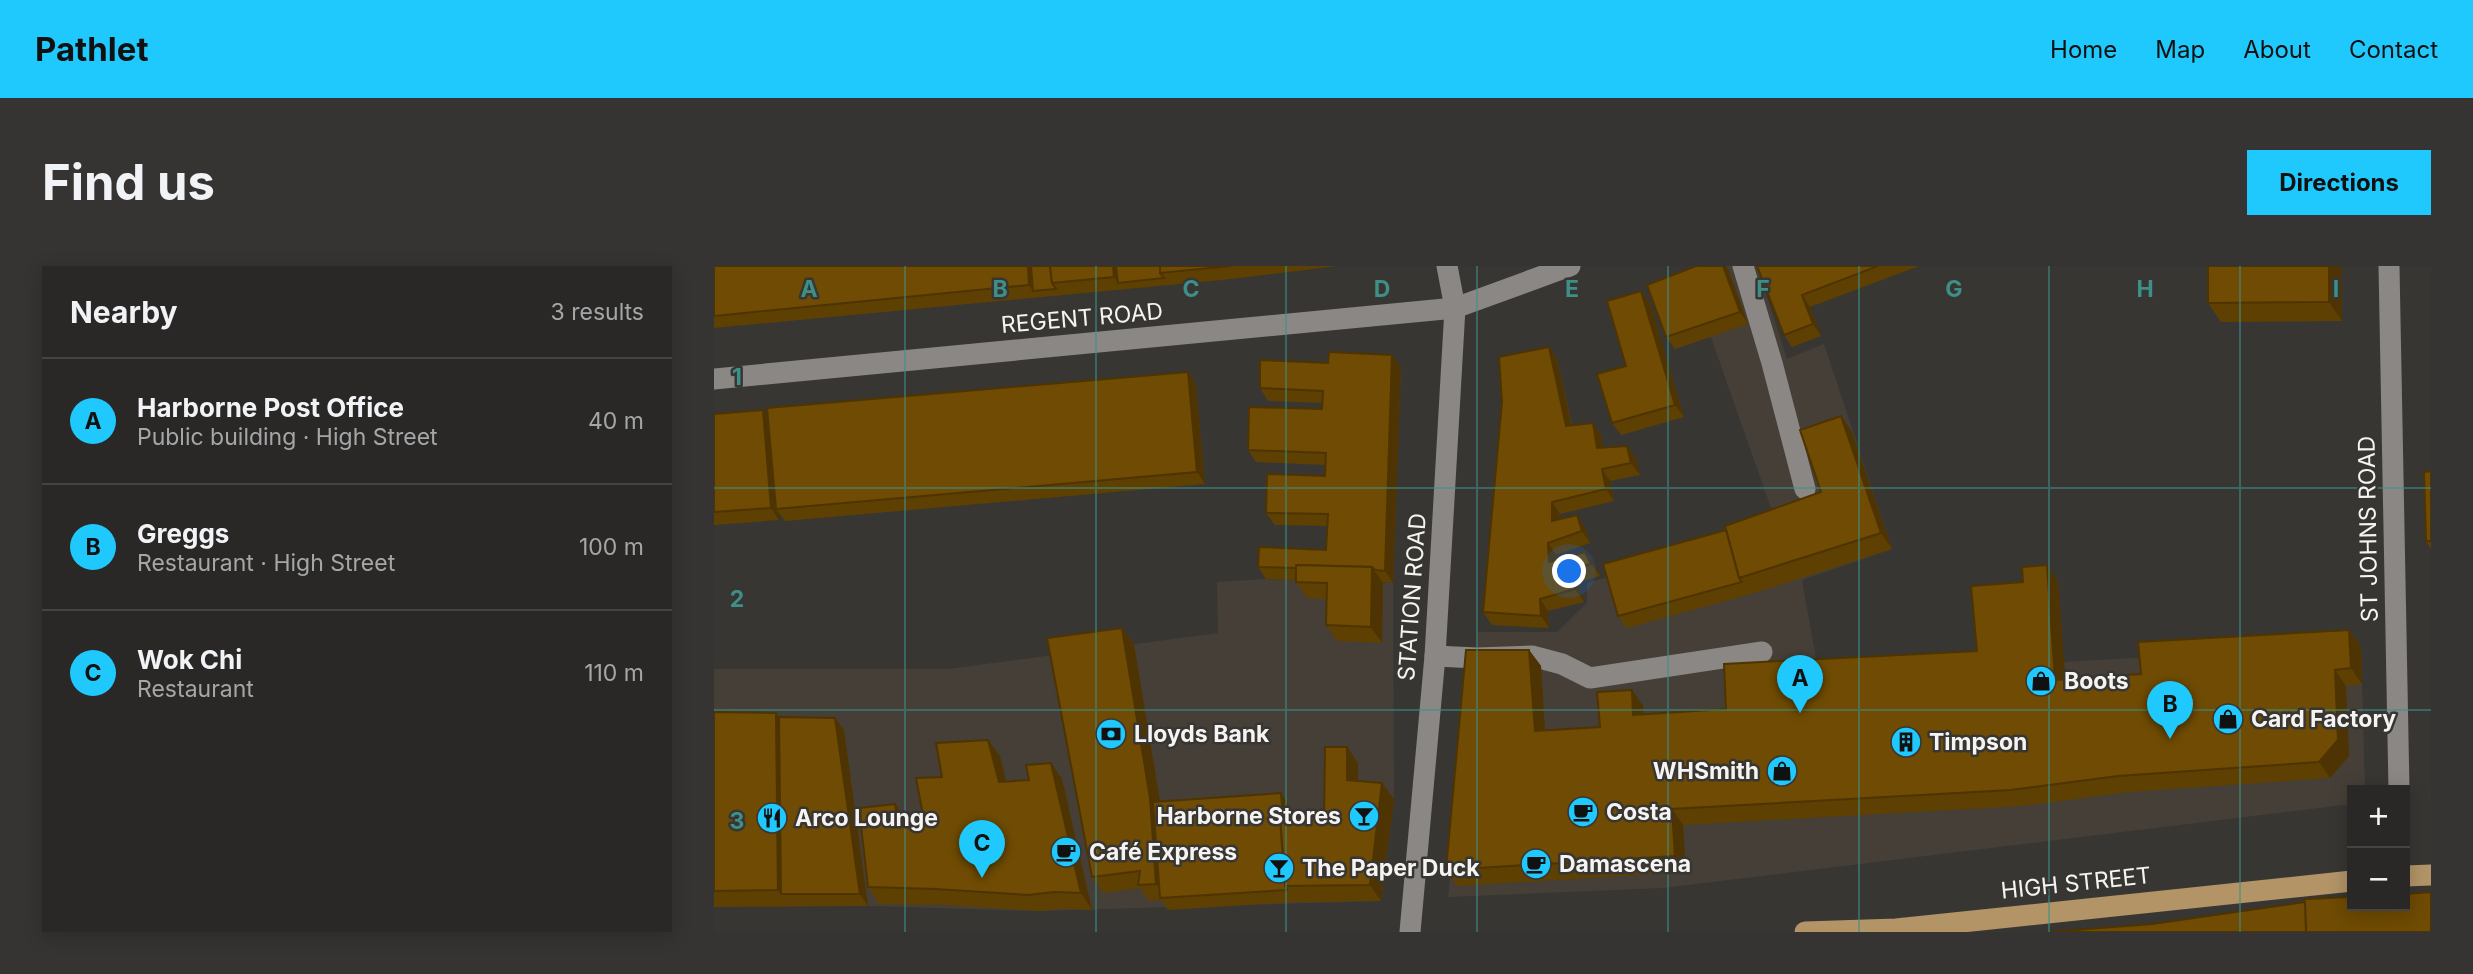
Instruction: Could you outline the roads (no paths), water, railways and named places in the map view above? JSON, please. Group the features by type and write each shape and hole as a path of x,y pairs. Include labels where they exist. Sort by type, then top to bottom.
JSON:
{"main road":[{"path":"2410,876 2431,875"},
{"name":"HIGH STREET","path":"1805,932 1896,929 2347,882"}],"street":[{"name":"STATION ROAD","path":"1410,932 1435,656 1455,308 1447,266"},
{"name":"REGENT ROAD","path":"714,379 1455,308 1570,266"},
{"path":"1744,266 1805,489"},
{"name":"ST JOHNS ROAD","path":"2389,266 2399,785"},
{"path":"1435,656 1532,656 1562,664 1590,678 1762,652"}],"place":[{"name":"Boots","path":"2041,681"},
{"name":"Harborne Post Office","path":"1800,713"},
{"name":"Card Factory","path":"2228,719"},
{"name":"Lloyds Bank","path":"1111,734"},
{"name":"Greggs","path":"2170,739"},
{"name":"Timpson","path":"1906,742"},
{"name":"WHSmith","path":"1782,771"},
{"name":"Costa","path":"1583,812"},
{"name":"Harborne Stores","path":"1364,816"},
{"name":"Arco Lounge","path":"772,818"},
{"name":"Café Express","path":"1066,852"},
{"name":"Damascena","path":"1536,864"},
{"name":"The Paper Duck","path":"1279,868"},
{"name":"Wok Chi","path":"982,878"}]}
